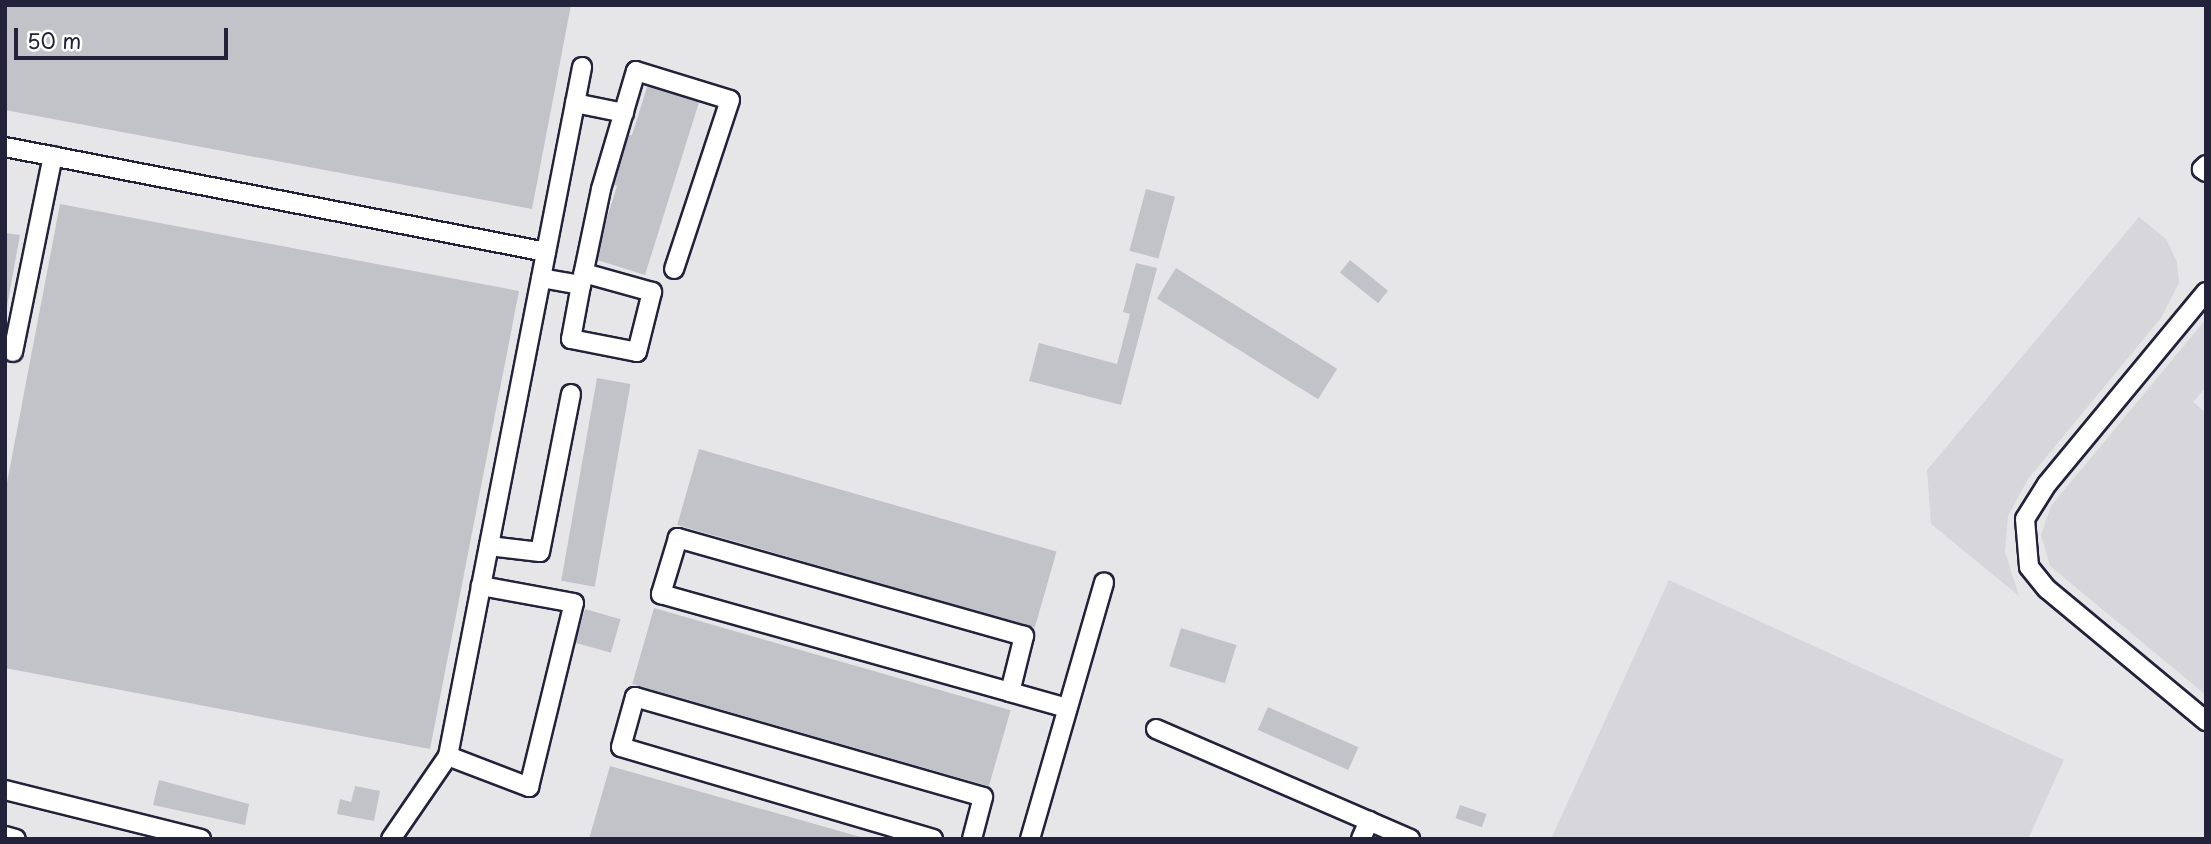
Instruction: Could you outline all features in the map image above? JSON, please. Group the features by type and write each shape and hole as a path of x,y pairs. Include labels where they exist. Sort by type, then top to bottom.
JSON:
{"lane":[{"path":"391,839 448,756 582,66"},
{"path":"541,278 582,279 652,292 637,352 571,339 582,279 601,189 636,71 730,100 674,269"},
{"path":"575,103 624,113"},
{"path":"5,147 546,251"},
{"path":"13,352 53,156"},
{"path":"2206,165 2206,172"},
{"path":"2206,292 2047,484 2025,519 2025,531 2029,566 2047,589 2206,721"},
{"path":"489,546 540,552 571,394"},
{"path":"1010,692 1024,636 678,538 661,594 1010,692 1067,708"},
{"path":"1030,839 1104,582"},
{"path":"448,756 529,787 574,603 481,586"},
{"path":"933,839 621,747 635,697 983,797 972,839"},
{"path":"1156,729 1410,839"},
{"path":"5,790 201,839"},
{"path":"1361,839 1368,821"},
{"path":"5,836 16,839"}],"shaded area":[{"path":"5,5 2206,5 2206,839 5,839"},
{"path":"2139,217 2166,239 2177,262 2179,283 2161,318 2028,479 2008,516 2005,552 2019,596 1931,524 1927,470"},
{"path":"2206,319 2206,387 2193,402 2206,413 2206,695 2050,566 2041,535 2051,506"},
{"path":"1669,580 2064,760 2028,839 1551,839"}],"building":[{"path":"5,5 571,5 532,209 5,110"},
{"path":"648,84 700,99 645,275 594,259 617,186 608,183 623,136 632,135"},
{"path":"1146,189 1175,197 1158,259 1129,251"},
{"path":"60,204 519,291 430,749 5,668 5,493"},
{"path":"5,233 20,235 7,306 5,306"},
{"path":"1350,260 1388,291 1378,303 1340,272"},
{"path":"1136,263 1157,268 1121,405 1029,381 1039,343 1117,364 1130,314 1123,312"},
{"path":"1176,268 1337,369 1318,399 1157,299"},
{"path":"597,378 630,384 595,587 561,581"},
{"path":"699,449 1057,552 1035,627 677,525"},
{"path":"654,608 1011,710 989,786 632,684"},
{"path":"585,609 621,619 611,653 575,643"},
{"path":"1181,628 1236,645 1225,683 1169,666"},
{"path":"1268,707 1358,747 1348,770 1258,730"},
{"path":"610,766 864,838 864,839 589,839"},
{"path":"159,780 249,804 245,825 153,805"},
{"path":"355,786 380,791 374,821 337,814 340,799 351,802"},
{"path":"1460,805 1486,814 1482,827 1455,818"}]}
